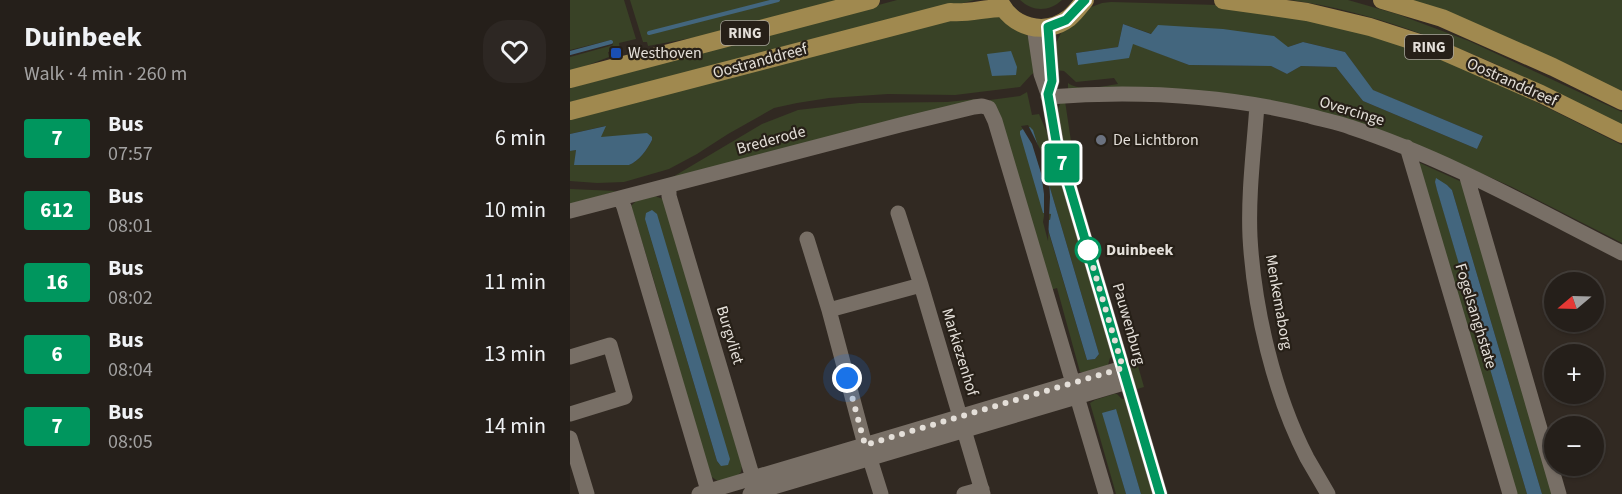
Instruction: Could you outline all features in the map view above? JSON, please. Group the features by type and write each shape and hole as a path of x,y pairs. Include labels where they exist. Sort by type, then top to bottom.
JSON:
{"main road":[{"name":"Oostranddreef","path":"570,79 871,0"},
{"path":"1044,25 1065,12 1073,0"},
{"path":"1044,25 1066,20 1085,0"},
{"name":"Oostranddreef","path":"1223,0 1307,12 1370,27 1437,50 1541,94 1622,134"},
{"name":"Oostranddreef","path":"1382,0 1442,18 1553,67 1622,101"},
{"name":"Oostranddreef","path":"570,111 950,12 961,13 992,8 998,2"},
{"name":"RING","path":"998,2 1006,2 1044,25"}],"street":[{"name":"Pauwenburg","path":"1044,25 1052,81 1048,95 1056,141 1160,494"},
{"name":"Overcinge","path":"1048,95 1118,93 1187,96 1257,105 1348,126 1407,147 1466,174 1622,253"},
{"name":"Menkemaborg","path":"1257,105 1250,202 1250,237 1261,321 1273,369 1288,414 1307,457 1328,494"},
{"name":"Brederode","path":"570,211 900,125 982,106 989,108 995,121 1075,390"},
{"name":"Fogelsanghstate","path":"1407,147 1510,494"},
{"name":"Fogelsanghstate","path":"1466,174 1559,494"},
{"name":"Burgvliet","path":"669,186 669,196 754,489"},
{"path":"620,198 705,493 754,489 868,452 1125,375"},
{"name":"Markiezenhof","path":"898,213 983,491"},
{"path":"807,239 881,494"},
{"path":"829,310 921,285"},
{"path":"570,357 610,345 626,397 570,414"},
{"path":"1075,390 1106,494"},
{"path":"570,438 587,494"},
{"path":"964,494 983,491"}],"green space":[{"path":"570,0 624,0 636,39 619,43 620,49 608,52 609,57 570,72 570,57 613,45 611,40 570,50"},
{"path":"630,0 846,0 724,32 648,46 647,42 643,42"},
{"path":"897,0 975,0 570,102 570,88"},
{"path":"1020,0 1062,0 1052,7 1041,9 1030,7"},
{"path":"1291,0 1348,0 1397,14 1469,41 1622,112 1622,125 1502,67 1420,33 1335,8"},
{"path":"1406,0 1622,0 1622,92"},
{"path":"1102,3 1218,5 1313,19 1426,52 1506,87 1622,145 1622,243 1512,187 1427,149 1278,104 1068,91 1068,83 1085,88 1118,84 1114,78 1076,82 1064,71 1056,70 1055,45 1061,33 1086,9","holes":["1123,24 1152,34 1288,47 1303,42 1345,52 1372,90 1483,136 1477,149 1363,101 1336,67 1301,66 1287,74 1271,66 1189,65 1132,43 1078,65 1076,53 1118,47"]},
{"path":"1000,16 1029,38 1035,72 1020,87 955,95 888,94 829,98 797,103 774,108 669,169 624,182 570,181 570,151 576,150 575,164 629,165 642,155 652,140 600,138 605,126 570,134 570,117 956,19"},
{"path":"1027,92 1032,115 1039,114 1051,142 1114,356 1110,358 1108,365 1086,372 1080,372 1057,288 1050,290 990,102 990,100 1020,96","holes":["1023,129 1041,159 1037,160 1039,165 1043,164 1099,354 1095,359 1087,360 1045,220 1050,220 1051,214"]},
{"path":"976,99 977,103 671,178 762,124 798,110 859,103 947,102"},
{"path":"1065,101 1071,141 1063,143 1058,109"},
{"path":"1420,163 1462,182 1544,451 1544,476 1552,476 1557,494 1542,494 1452,190 1447,185 1435,182 1527,494 1515,494"},
{"path":"570,189 616,191 570,205"},
{"path":"655,196 663,199 742,466 737,476 718,481 710,476 631,206 636,201","holes":["644,216 719,464 717,461"]},
{"path":"1136,359 1144,387 1137,389 1128,365 1129,361"},
{"path":"1114,394 1122,399 1126,398 1155,494 1141,494 1115,409 1103,414 1126,494 1116,494 1090,403"}],"water":[{"path":"1123,24 1151,34 1158,25 1223,29 1274,36 1288,47 1303,42 1345,52 1373,90 1483,136 1477,149 1363,101 1336,67 1301,66 1287,74 1271,66 1189,65 1133,44 1129,58 1078,65 1076,53 1118,47"},
{"path":"1011,51 1017,67 1016,75 992,76 987,54"},
{"path":"606,126 601,137 647,133 652,140 642,155 629,165 574,165 576,150 570,151 570,134"},
{"path":"1030,127 1042,159 1038,161 1039,165 1043,164 1099,354 1095,359 1087,360 1045,219 1050,220 1051,214 1043,213 1020,134 1020,131"},
{"path":"1436,178 1452,190 1542,494 1527,494 1437,190"},
{"path":"652,210 657,214 730,459 728,465 721,466 717,461 645,219 646,213"},
{"path":"1116,409 1141,494 1126,494 1102,413"}],"pier":[{"path":"1028,125 1041,151 1049,178 1048,241 1043,222 1044,194 1041,173 1032,144 1021,126"}],"waterway":[{"path":"649,33 778,0"},
{"path":"570,53 611,42"}],"bus line":[{"name":"7","path":"1085,0 1066,20 1048,27 1052,81 1048,94 1050,110 1056,141 1160,494"}],"place":[{"name":"Westhoven","path":"616,53"},
{"name":"De Lichtbron","path":"1101,140"},
{"name":"Duinbeek","path":"1088,250"}],"route":[{"path":"847,378 865,445 1123,368 1088,250"}]}
